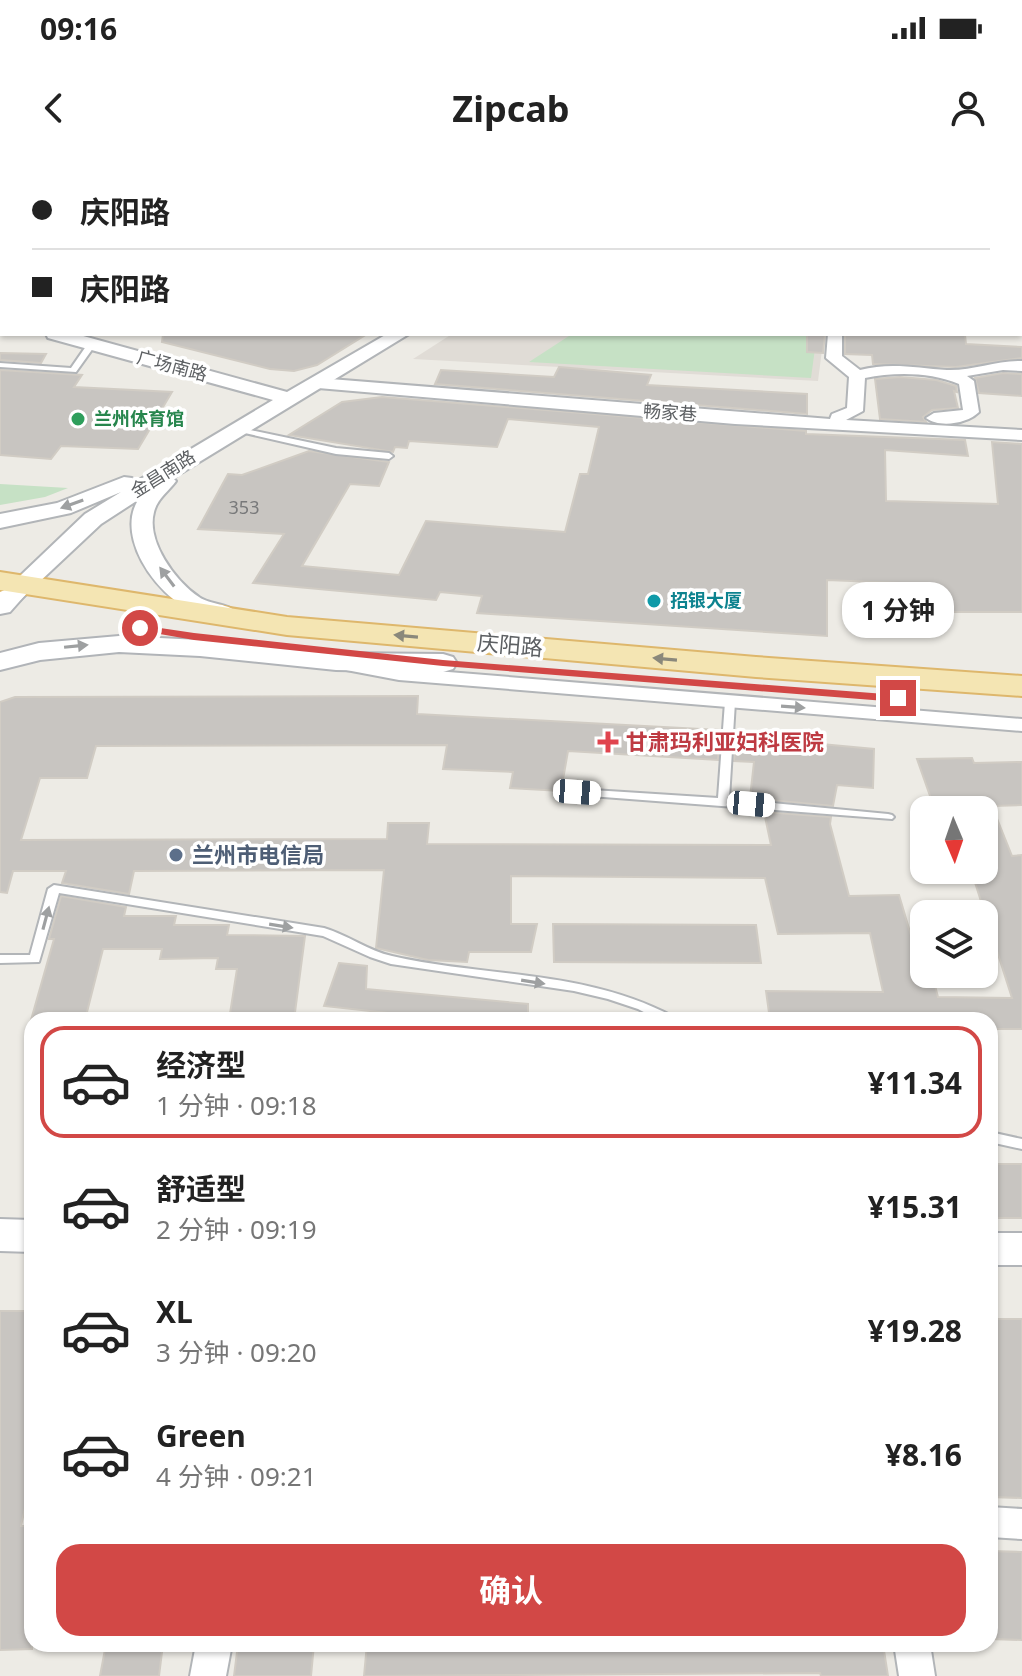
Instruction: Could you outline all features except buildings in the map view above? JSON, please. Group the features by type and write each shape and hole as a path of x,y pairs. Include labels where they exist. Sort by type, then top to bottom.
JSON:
{"main road":[{"name":"庆阳路","path":"6,596 287,626 1022,686"},
{"name":"庆阳路","path":"6,596 194,637 443,663 1022,707"},
{"path":"0,662 38,651 144,643 326,661 443,663"},
{"path":"0,1235 24,1236"},
{"path":"998,1249 1022,1249"},
{"path":"0,1256 24,1257"},
{"path":"998,1270 1022,1271"}],"street":[{"name":"广场南路","path":"62,336 290,399"},
{"name":"金昌南路","path":"6,596 93,519 196,454 397,336"},
{"name":"金昌南路","path":"318,383 360,373 422,336"},
{"path":"835,336 834,358 857,375 885,370 952,374 1003,365 1022,366"},
{"path":"838,425 838,417 855,411 962,417 971,412 966,381 952,374"},
{"path":"855,411 857,375"},
{"name":"畅家巷","path":"318,383 493,400 1022,435"},
{"path":"0,521 63,508 196,454"},
{"path":"196,454 165,481 142,513 141,527 147,548 170,583 192,603 219,613 287,626"},
{"path":"326,661 399,674 1022,725"},
{"path":"998,1522 1022,1524"},
{"path":"208,1676 212,1652"},
{"path":"913,1652 917,1676"}],"lane":[{"path":"0,365 73,370 92,344"},
{"path":"239,429 336,451 389,456"},
{"path":"723,802 730,702"},
{"path":"577,792 888,817"},
{"path":"0,959 35,959 54,889 328,933 388,959 580,989 644,1006 655,1012"},
{"path":"998,1139 1022,1144"}],"shaded area":[{"path":"449,336 824,336 818,381 413,359"}],"green space":[{"path":"569,336 817,336 811,378 529,362"},
{"path":"0,484 68,488 45,497 0,505"}],"place":[{"name":"兰州体育馆","path":"78,419"},
{"name":"招银大厦","path":"654,601"},
{"name":"甘肃玛利亚妇科医院","path":"608,742"},
{"name":"兰州市电信局","path":"176,855"}],"route":[{"path":"140,628 194,637 443,663 898,698"}]}
